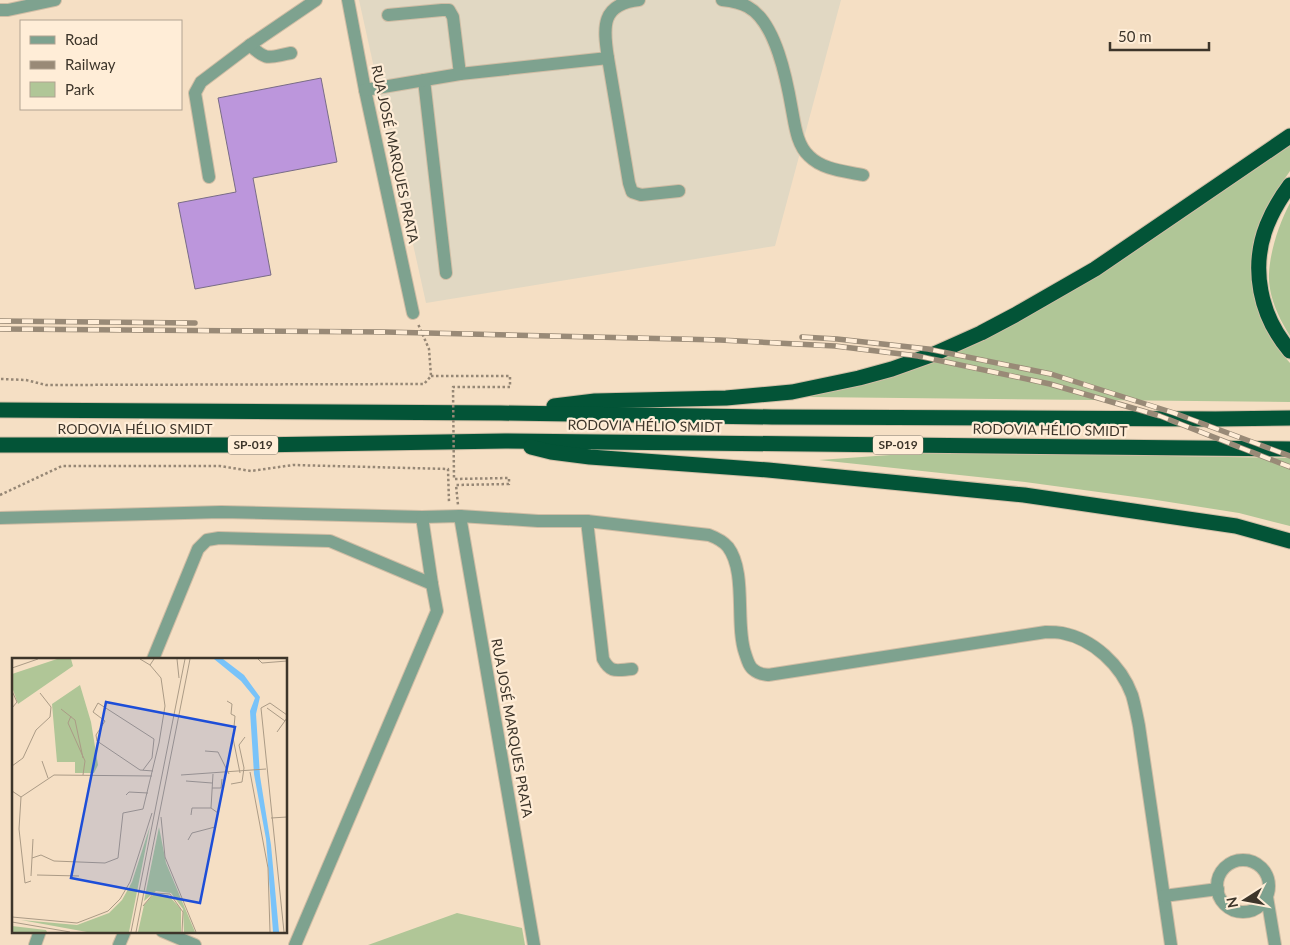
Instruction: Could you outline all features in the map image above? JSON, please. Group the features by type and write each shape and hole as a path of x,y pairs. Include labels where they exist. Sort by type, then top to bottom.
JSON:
{"highway":[{"path":"501,413 596,401 758,396 800,390 892,369 934,354 981,333 1096,269 1290,136"},
{"path":"1290,185 1279,200 1267,225 1260,249 1259,273 1260,293 1265,310 1272,326 1290,351"},
{"name":"RODOVIA HÉLIO SMIDT","path":"0,410 781,417 1290,418"},
{"path":"505,441 551,452 590,457 691,463 1024,496 1236,526 1290,541"},
{"name":"RODOVIA HÉLIO SMIDT","path":"0,445 249,445 505,441 1290,449"}],"lane":[{"path":"0,10 55,0"},
{"path":"209,177 194,94 201,82 250,45 316,0"},
{"name":"RUA JOSÉ MARQUES PRATA","path":"348,0 365,90 413,313"},
{"path":"638,0 629,1 613,8 608,16 605,31 628,183 632,192 641,195 679,191"},
{"path":"722,0 738,2 750,7 760,17 769,31 786,76 796,134 805,152 825,166 863,175"},
{"path":"388,16 449,10 453,17 460,74"},
{"path":"250,45 260,55 268,57 291,54"},
{"path":"365,90 460,74 608,58"},
{"path":"424,80 446,273"},
{"path":"0,518 221,512 422,517 459,511 538,521 587,521 709,535 719,538 732,552 737,571 742,647 752,669 768,675 1046,632 1063,634 1089,644 1101,652 1123,676 1132,695 1140,726 1171,945"},
{"name":"RUA JOSÉ MARQUES PRATA","path":"459,511 534,945"},
{"path":"295,945 437,611 422,517"},
{"path":"587,521 603,659 607,667 615,670 632,669"},
{"path":"153,658 198,548 207,540 219,538 330,541 432,584"},
{"path":"1267,898 1256,909 1248,912 1232,909 1225,904 1218,889 1218,881 1222,872 1227,866 1244,860 1260,866 1266,873 1269,890 1267,898 1275,945"},
{"path":"1164,896 1218,889"},
{"path":"35,945 40,932"},
{"path":"119,945 125,932"},
{"path":"164,932 195,945"}],"path":[{"path":"1,379 26,380 46,385 424,384 431,376 429,349 413,313"},
{"path":"431,376 510,376 510,387 453,387 454,479 509,478 509,484 456,484 459,511"},
{"path":"0,495 62,466 220,466 250,471 293,465 448,469 449,502 459,511"}],"shaded area":[{"path":"359,0 841,0 775,246 426,303"}],"green space":[{"path":"1290,144 1290,171 1266,209 1256,299 1266,329 1290,363 1290,402 809,397 859,384 940,358"},
{"path":"1290,203 1290,336 1275,307 1270,291 1269,274 1276,238"},
{"path":"933,452 1290,458 1290,526 1239,513 1150,499 1025,482 819,460"},
{"path":"457,913 522,928 525,945 368,945"}],"building":[{"path":"321,78 337,162 253,178 271,275 195,289 178,203 236,192 218,98"}],"railway":[{"path":"0,321 195,323"},
{"path":"0,329 385,332 720,340 835,346 918,356 1050,384 1160,416 1290,467"},
{"path":"802,337 928,349 1051,374 1174,413 1290,456"}]}
